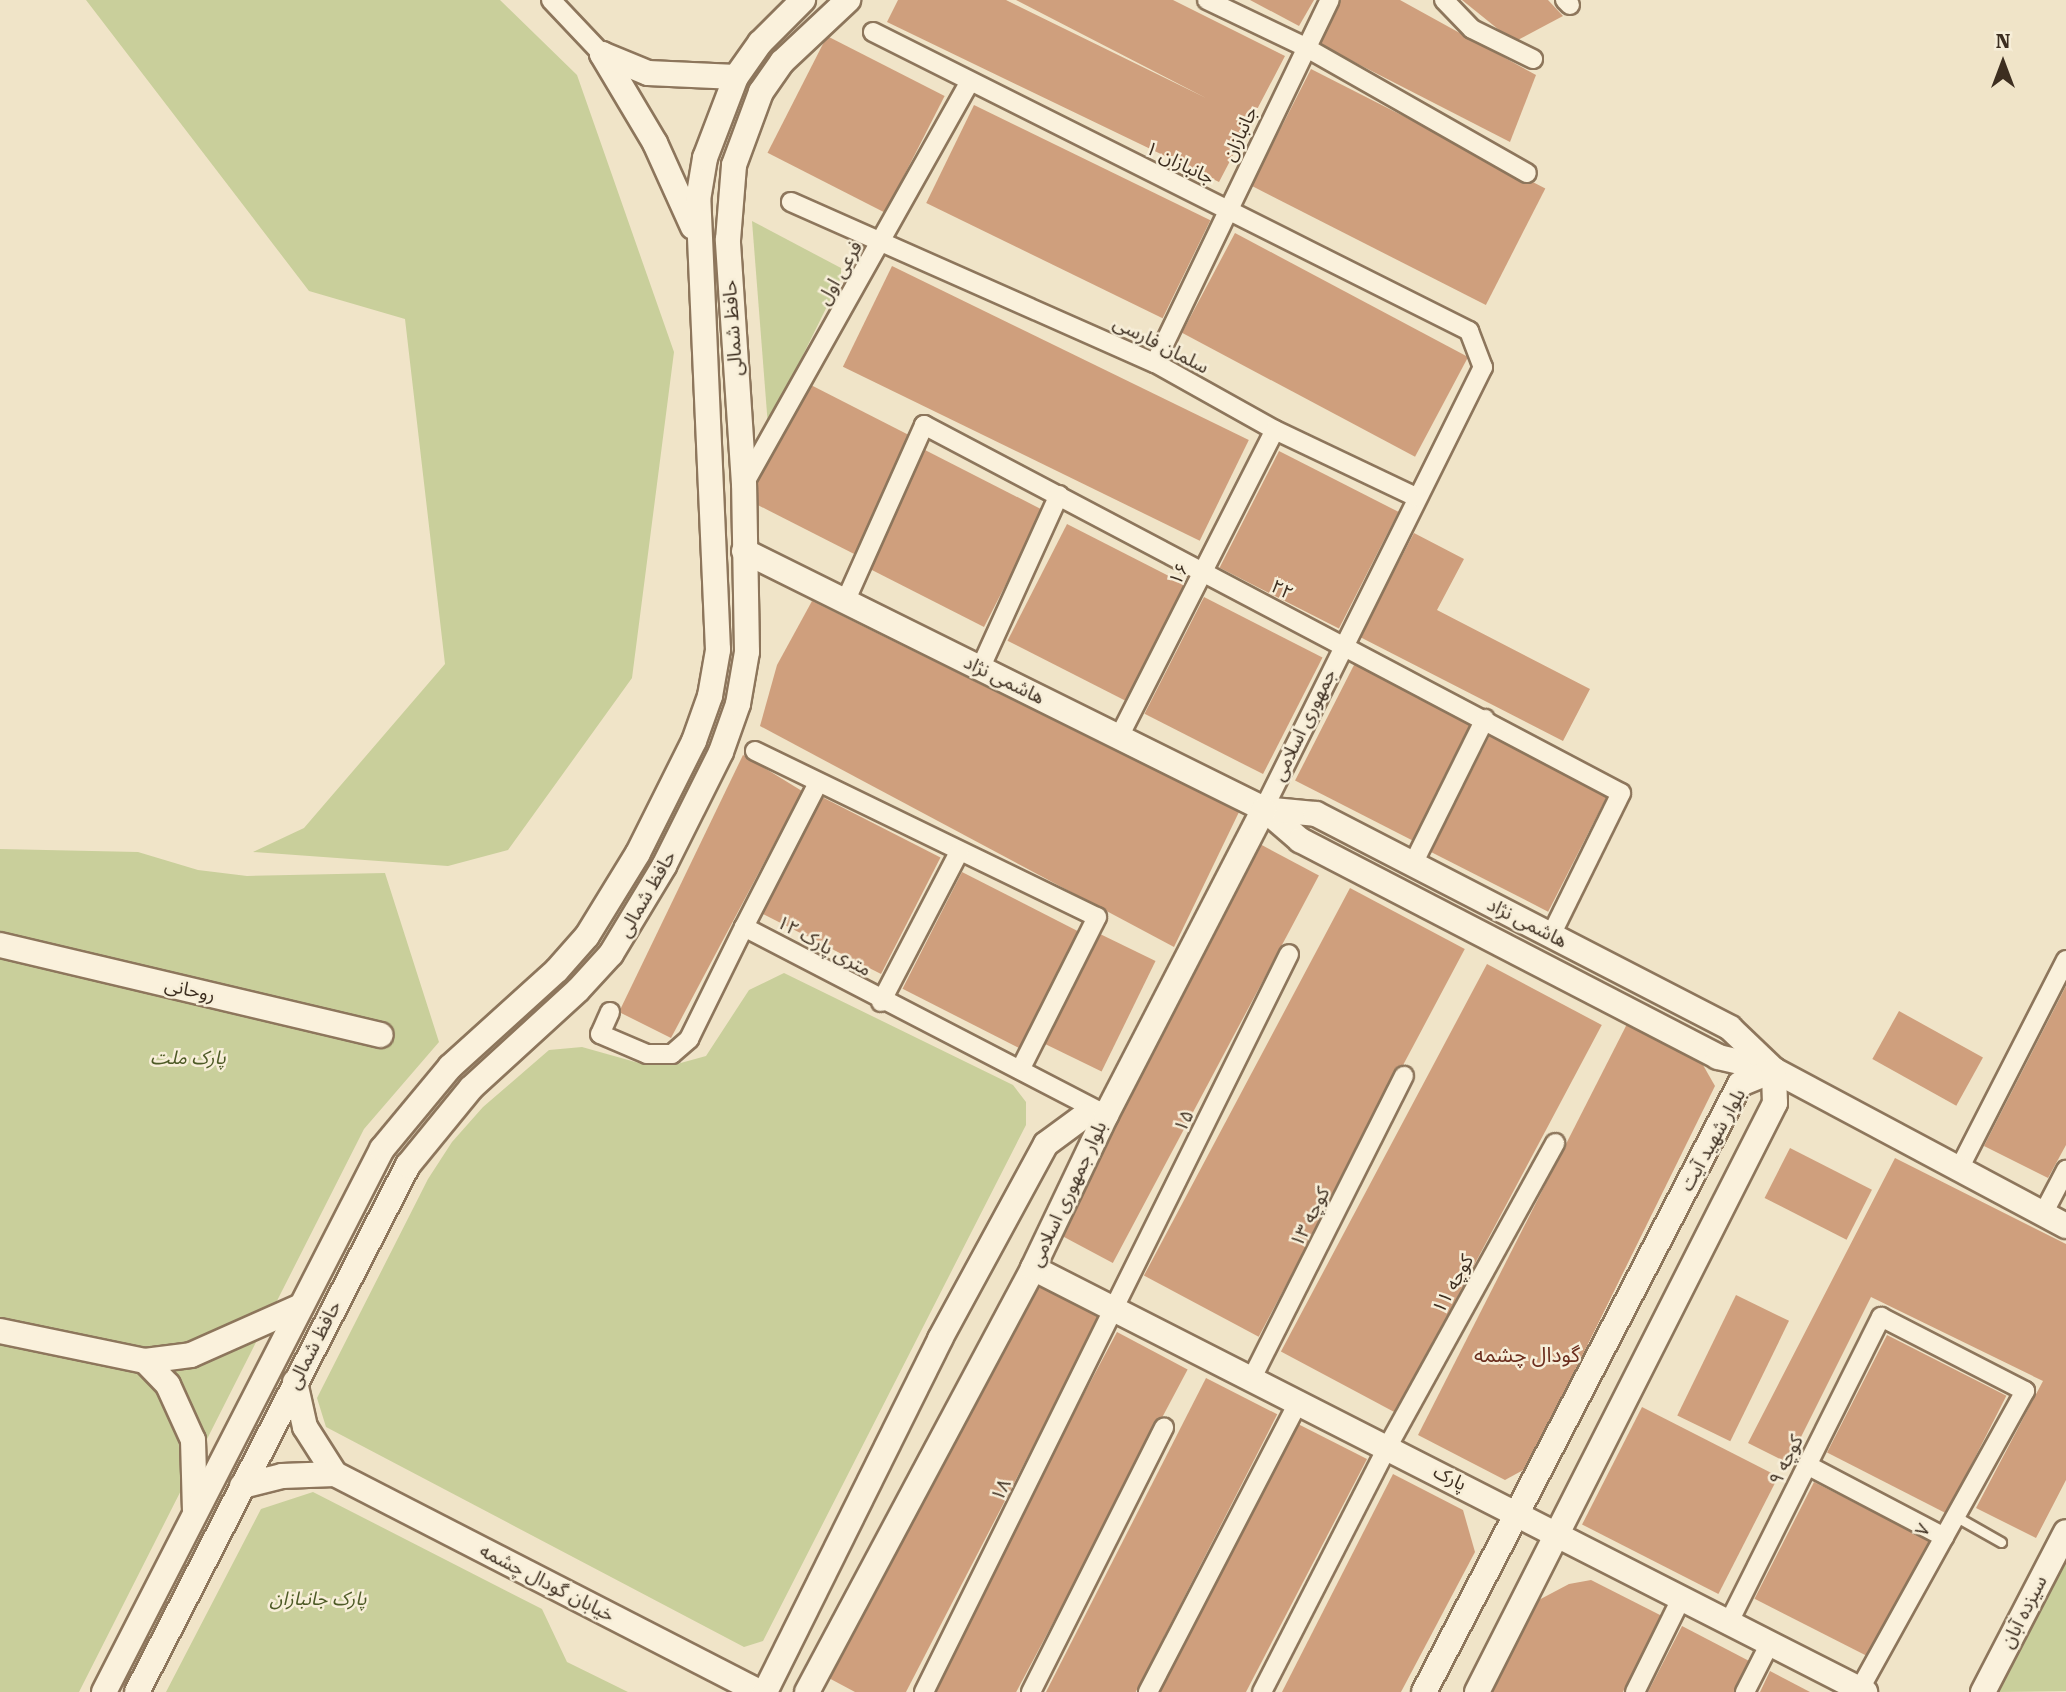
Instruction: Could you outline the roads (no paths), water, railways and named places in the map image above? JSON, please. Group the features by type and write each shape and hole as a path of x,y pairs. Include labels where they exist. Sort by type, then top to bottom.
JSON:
{"main road":[{"name":"حافظ شمالی","path":"104,1692 382,1149 414,1106 558,970 613,899 694,741 710,696 718,650 698,241 705,158 736,77 760,43 803,0"},
{"name":"حافظ شمالی","path":"137,1692 408,1165 471,1088 579,990 611,954 664,866 721,752 738,704 747,652 744,484 728,240 734,165 761,92 782,62 848,0"},
{"path":"602,54 648,73 736,77"},
{"path":"602,54 655,143 698,241"},
{"name":"هاشمی نژاد","path":"744,551 1264,809 1300,840 1718,1056 1774,1070 1958,1171 2066,1226"},
{"name":"هاشمی نژاد","path":"1264,809 1316,814 1730,1028 1774,1070"},
{"name":"جمهوری اسلامی","path":"1106,1115 1264,809"},
{"name":"روحانی","path":"0,945 380,1035"},
{"name":"بلوار شهید آیت","path":"1424,1692 1740,1084 1774,1070 1775,1103 1560,1535 1478,1692"},
{"name":"بلوار جمهوری اسلامی","path":"765,1692 940,1339 1046,1143 1084,1116 1106,1115 1033,1268 807,1692"},
{"name":"پارک","path":"1033,1268 1253,1376 1860,1691"},
{"path":"0,1331 145,1361 191,1354 301,1306"},
{"path":"145,1361 168,1385 193,1440 195,1514"},
{"path":"295,1382 305,1427 335,1474"},
{"path":"242,1486 282,1476 335,1474"},
{"name":"خیابان گودال چشمه","path":"335,1474 759,1692"},
{"name":"سیزده آبان","path":"1983,1692 2066,1532"}],"street":[{"path":"551,0 602,54"},
{"path":"1207,0 1305,47 1527,173"},
{"name":"جانبازان","path":"1155,363 1305,47 1330,0"},
{"path":"1444,0 1472,29 1533,59"},
{"name":"جانبازان ۱","path":"873,32 1469,331"},
{"name":"فرعی اول","path":"744,484 970,82"},
{"name":"سلمان فارسی","path":"791,202 883,240 1155,363 1275,430 1416,497"},
{"name":"جمهوری اسلامی","path":"1264,809 1342,646 1483,367 1469,331"},
{"name":"۲۲","path":"845,602 923,425 1622,793 1551,935"},
{"name":"۱۶","path":"1119,737 1275,430"},
{"path":"980,669 1059,495"},
{"path":"1413,864 1485,719"},
{"path":"755,751 959,852 1097,916 1020,1070"},
{"path":"610,1012 600,1034 647,1054 672,1054 689,1039 818,783"},
{"path":"881,1002 959,852"},
{"name":"۱۲ متری پارک","path":"744,927 881,1002 1106,1115"},
{"name":"۱۵","path":"1115,1307 1289,954"},
{"path":"1958,1171 2066,960"},
{"name":"کوچه ۱۳","path":"1253,1376 1404,1076"},
{"name":"کوچه ۱۱","path":"1262,1692 1388,1446 1555,1143"},
{"path":"2043,1214 2066,1170"},
{"name":"۱۸","path":"924,1692 1115,1307"},
{"name":"کوچه ۹","path":"1729,1622 1881,1317 2025,1391"},
{"name":"۷","path":"1860,1691 2025,1391"},
{"path":"1148,1692 1299,1401"},
{"path":"1031,1692 1164,1429"},
{"path":"1807,1465 1944,1537"},
{"path":"1635,1692 1681,1599"},
{"path":"1745,1692 1770,1643"}],"lane":[{"path":"1955,1516 2001,1542"}],"district":[{"name":"گودال چشمه","path":"1527,1355"}],"park label":[{"name":"پارک ملت","path":"188,1058"},
{"name":"پارک جانبازان","path":"318,1599"}]}
